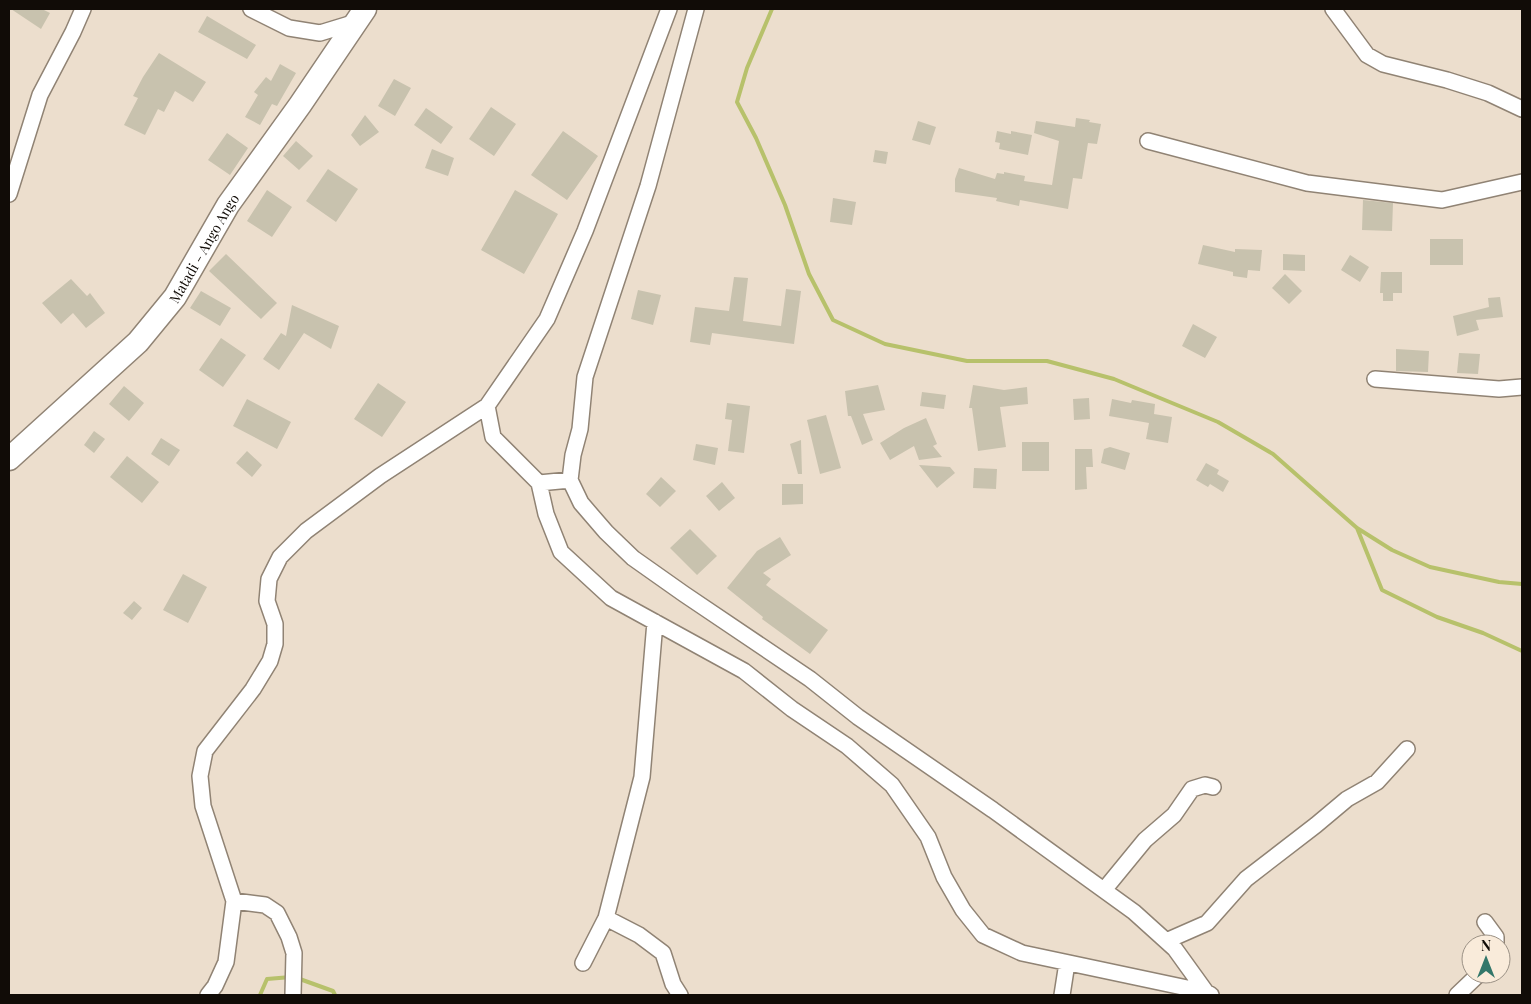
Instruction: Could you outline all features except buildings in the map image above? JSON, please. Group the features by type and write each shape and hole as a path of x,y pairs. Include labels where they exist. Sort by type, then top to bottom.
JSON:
{"highway":[{"name":"Matadi - Ango Ango","path":"9,458 138,342 175,297 228,205 300,105 360,15"}],"street":[{"path":"9,194 40,95 83,9"},
{"path":"251,9 289,28 320,33 360,15"},
{"path":"208,995 215,986 226,962 234,901 203,806 200,776 205,751 253,689 270,661 275,644 275,624 267,601 269,579 280,558 306,531 380,476 487,406 548,319 585,231 668,9"},
{"path":"696,9 648,186 585,377 580,429 573,455 570,480 581,503 606,532 633,558 810,679 858,717 993,810 1134,912 1175,949 1209,994"},
{"path":"1333,9 1367,55 1383,64 1447,80 1488,93 1522,109"},
{"path":"1148,141 1307,183 1442,200 1522,182"},
{"path":"1375,379 1498,389 1522,387"},
{"path":"487,406 493,437 539,483 546,514 561,552 611,598 744,671 792,709 847,746 892,785 928,837 944,877 962,910 983,935 1022,953 1209,994"},
{"path":"539,483 570,480"},
{"path":"583,963 606,918 642,777 655,622"},
{"path":"1166,941 1207,923 1246,879 1316,825 1346,799 1377,782 1407,749"},
{"path":"1104,890 1145,840 1174,815 1192,789 1205,785 1213,787"},
{"path":"234,901 265,905 277,913 289,936 294,953 293,995"},
{"path":"606,918 638,935 663,953 673,984 680,995"},
{"path":"1485,922 1494,934"},
{"path":"1062,995 1066,964"},
{"path":"1457,995 1469,984"}],"waterway":[{"path":"772,9 747,68 737,102 756,138 785,205 809,274 833,320 885,344 967,361 1047,361 1114,379 1218,422 1273,454 1357,528 1392,550 1430,567 1499,582 1522,584"},
{"path":"1357,528 1382,590 1437,617 1483,633 1522,651"},
{"path":"260,995 267,979 291,977"},
{"path":"297,978 333,991 335,995"}]}
